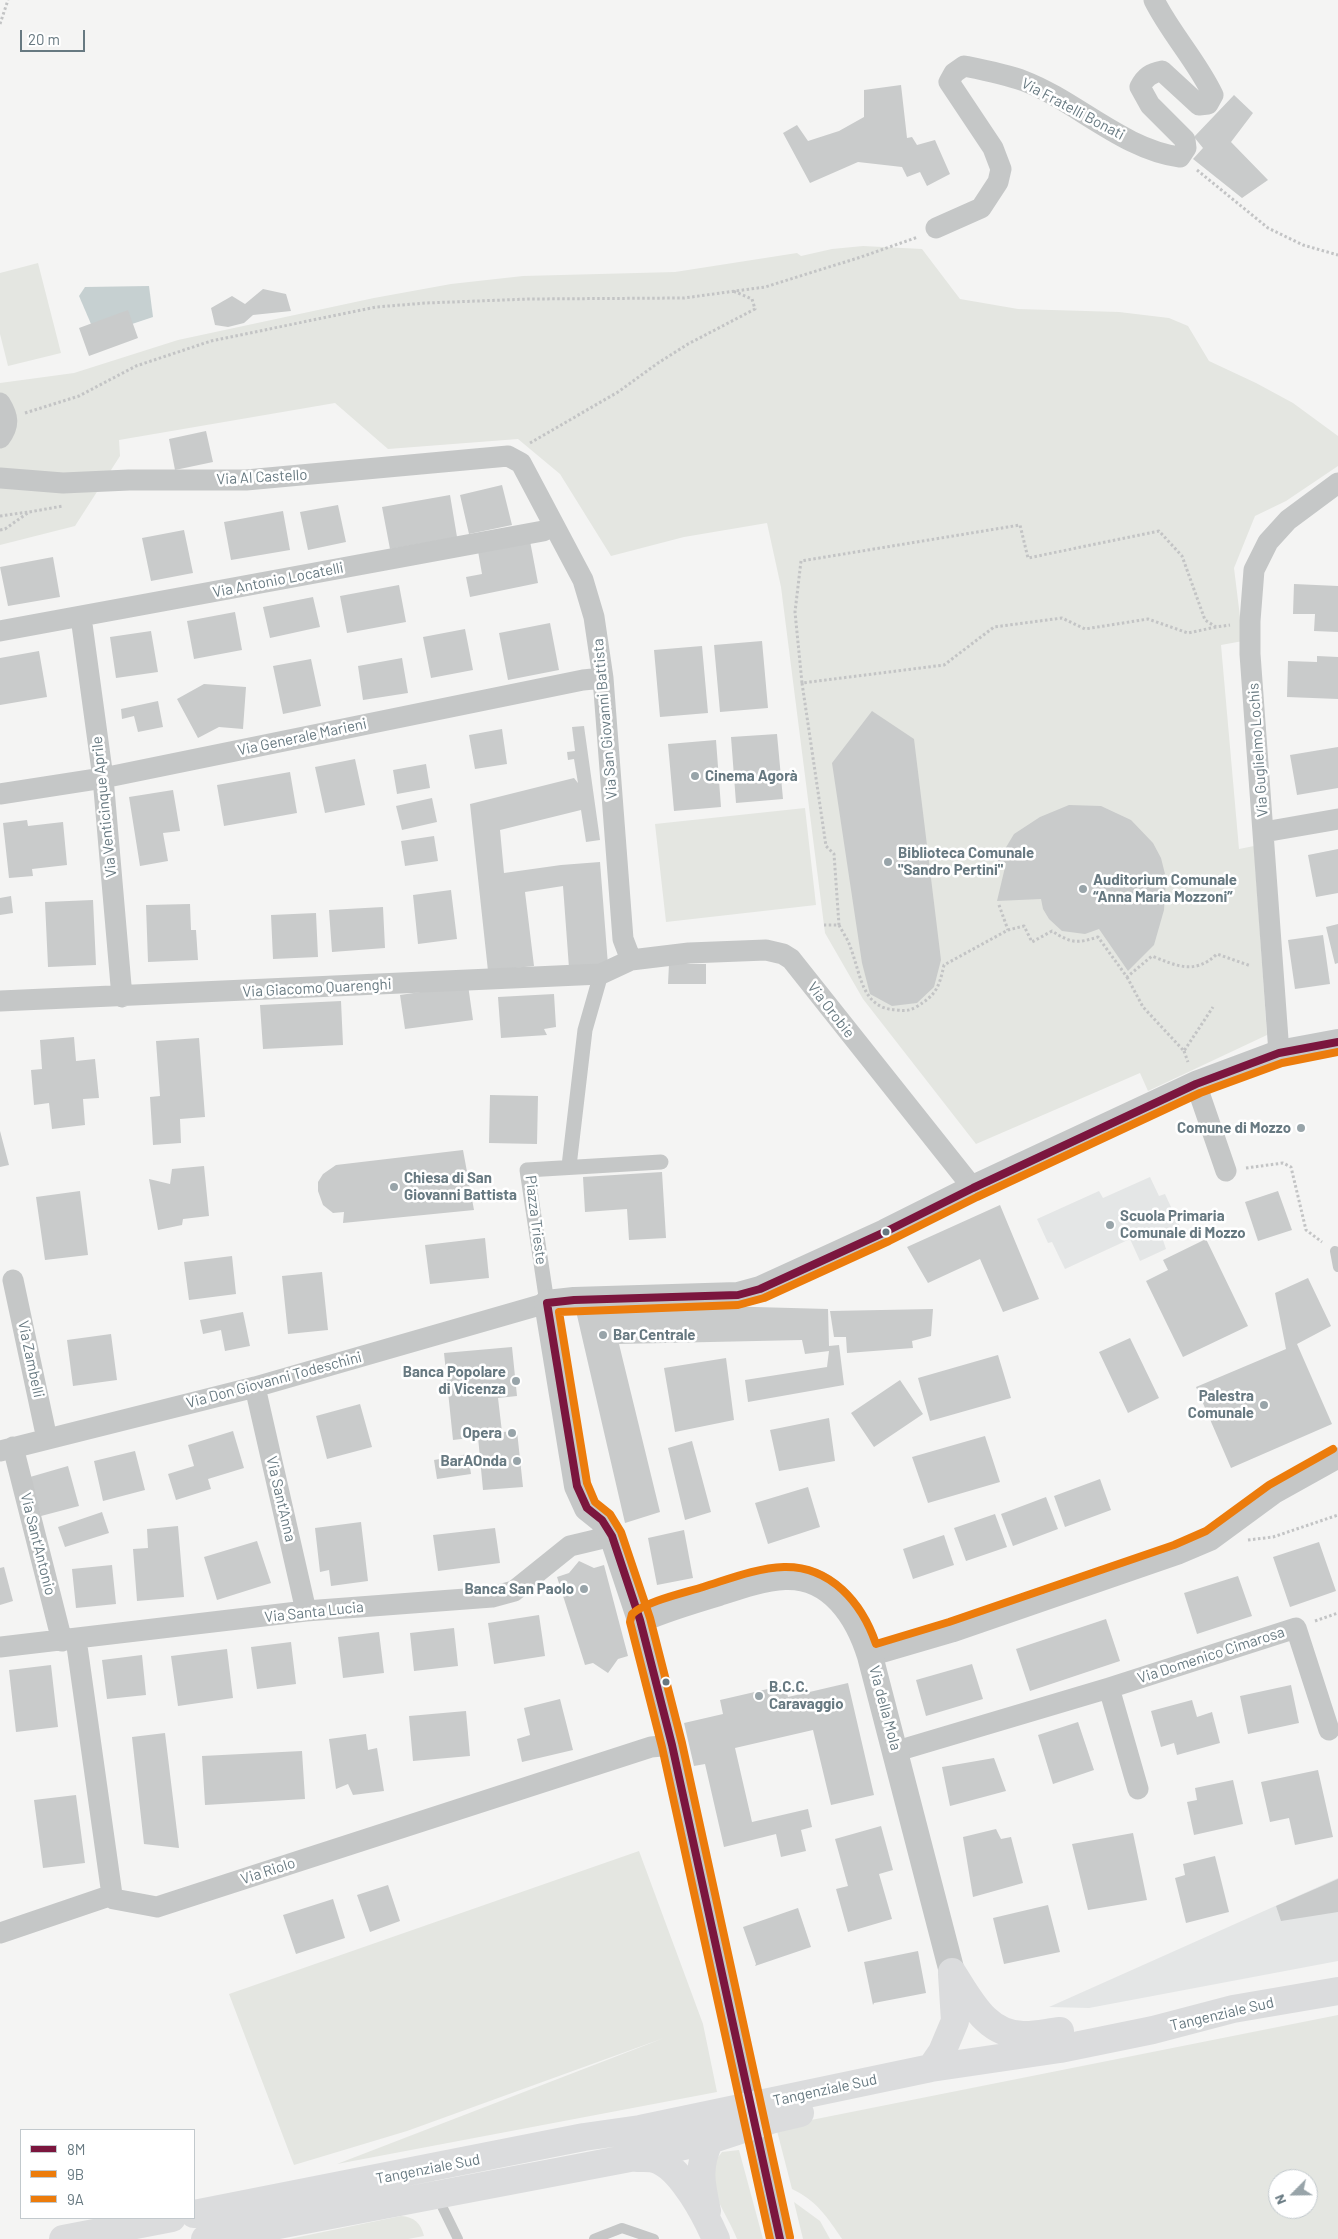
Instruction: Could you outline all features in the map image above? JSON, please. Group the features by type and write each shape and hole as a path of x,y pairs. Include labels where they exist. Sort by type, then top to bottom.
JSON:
{"highway":[{"path":"952,1972 972,2004 986,2021 998,2030 1011,2034 1025,2035 1233,2009"},
{"path":"931,2068 942,2052 955,2020 952,1972"},
{"name":"Tangenziale Sud","path":"195,2214 426,2170 584,2137 640,2129 720,2128 772,2110 931,2068 1060,2049 1152,2030 1233,2009 1338,1991"},
{"path":"772,2110 913,2089 1060,2049"},
{"path":"205,2239 630,2158 720,2128"},
{"path":"713,2232 700,2176 703,2154 720,2128"},
{"path":"630,2158 650,2158 670,2167 682,2180 713,2232"},
{"path":"62,2239 167,2219"}],"street":[{"path":"1154,0 1162,17 1202,72 1213,95 1208,104 1199,106 1162,71 1154,72 1144,80 1140,87 1150,105 1185,140 1186,148 1180,157"},
{"name":"Via Fratelli Bonati","path":"936,228 981,208 998,182 1001,169 993,148 949,82 954,73 964,66 1024,81 1129,139 1165,155 1180,157"},
{"path":"0,438 7,429 4,408"},
{"name":"Via Al Castello","path":"0,478 63,483 129,480 246,480 515,460"},
{"name":"Via San Giovanni Battista","path":"515,460 583,580 594,617 603,678 622,939 631,960"},
{"name":"Via Guglielmo Lochis","path":"1279,1053 1250,654 1250,621 1254,570 1268,542 1288,520 1338,483"},
{"name":"Via Antonio Locatelli","path":"0,631 543,531 554,526"},
{"name":"Via Venticinque Aprile","path":"81,617 103,778 122,997"},
{"name":"Via Generale Marieni","path":"0,794 103,778 574,682 603,678"},
{"path":"1264,832 1338,819"},
{"name":"Via Orobie","path":"631,960 688,953 766,950 783,954 790,959 973,1188"},
{"name":"Via Giacomo Quarenghi","path":"0,1001 600,974 631,960"},
{"path":"569,1166 585,1030 600,974"},
{"path":"547,1303 574,1300 738,1295 760,1290 1196,1084 1279,1053 1338,1042"},
{"path":"1196,1084 1226,1171"},
{"name":"Piazza Trieste","path":"661,1162 526,1170 577,1486 587,1508 602,1520 612,1536 640,1620 672,1745 780,2239"},
{"name":"Via Zambelli","path":"13,1280 47,1439"},
{"name":"Via Don Giovanni Todeschini","path":"7,1449 255,1387 547,1303"},
{"name":"Via Sant'Anna","path":"255,1387 306,1611"},
{"name":"Via Sant'Antonio","path":"7,1449 69,1640"},
{"path":"870,1656 952,1632 1160,1561 1212,1540 1275,1493 1338,1458"},
{"name":"Via Santa Lucia","path":"0,1647 306,1611 492,1597 514,1591 570,1546 612,1536"},
{"name":"Via della Mola","path":"640,1620 751,1583 785,1577 810,1580 836,1595 851,1612 863,1633 897,1751 952,1972"},
{"name":"Via Domenico Cimarosa","path":"897,1751 1109,1688 1296,1628 1329,1730"},
{"path":"0,1933 112,1895 69,1640"},
{"path":"1109,1688 1138,1789"},
{"name":"Via Riolo","path":"112,1895 114,1898 157,1907 651,1747 672,1745"}],"lane":[{"path":"1335,1251 1338,1267"},
{"path":"436,2195 458,2239"},
{"path":"594,2239 622,2228 654,2239"}],"path":[{"path":"0,24 8,0"},
{"path":"1180,157 1268,228 1303,245 1338,255"},
{"path":"4,408 24,414 78,396 136,366 210,341 376,307 529,299 684,298 765,287 861,257 916,238 936,228"},
{"path":"515,460 688,344 755,308 752,299 733,291"},
{"path":"0,516 29,512"},
{"path":"1213,1007 1184,1051 1143,1007 1128,977 1098,937 1083,942 1069,942 1052,931 1032,942 1024,926 1008,930 944,965 940,984 930,998 910,1011 885,1010 869,998 860,981 851,947 839,925 834,854 826,846 802,682 795,612 801,561 1020,525 1028,558 1159,532 1182,556 1205,620 1216,627"},
{"path":"802,682 944,665 994,627 1062,618 1085,630 1148,619 1188,633 1250,621"},
{"path":"1000,905 1008,930"},
{"path":"824,925 839,925"},
{"path":"1128,977 1152,956 1180,967 1196,967 1208,963 1217,954 1273,974"},
{"path":"1226,1171 1283,1164 1291,1167 1306,1230 1335,1251"},
{"path":"1221,1533 1245,1541 1273,1537 1338,1515"}],"shaded area":[{"path":"863,246 922,249 960,299 1018,309 1119,312 1169,318 1188,326 1209,361 1293,403 1338,436 1338,466 1286,501 1255,516 1234,568 1243,641 1221,645 1239,849 1254,846 1267,1035 1148,1091 1140,1073 976,1144 863,999 825,933 781,587 767,523 684,537 611,556 560,474 518,439 388,449 335,403 119,440 120,456 75,526 0,545 0,383 74,373 178,340 374,298 451,284 523,276 675,272 797,253 801,256 832,249"},
{"path":"38,263 61,353 8,366 0,334 0,273"},
{"path":"149,286 153,317 132,324 91,324 79,296 85,287"},
{"path":"805,808 816,905 666,922 655,824"},
{"name":"Scuola Primaria Comunale di Mozzo","path":"1150,1177 1159,1196 1165,1194 1182,1231 1163,1240 1166,1249 1140,1261 1130,1239 1065,1269 1052,1242 1048,1243 1037,1219 1099,1191 1103,1198"},
{"path":"639,1851 703,2024 717,2092 337,2164 664,2038 407,2131 294,2165 229,1994"},
{"path":"1338,1878 1338,1961 1089,2008 1049,2007"},
{"path":"1338,2015 1338,2239 842,2239 815,2204 792,2189 776,2127"},
{"path":"739,2150 763,2239 737,2239 716,2195 713,2184 712,2173 715,2163 722,2152"},
{"path":"794,2202 820,2221 830,2239 803,2239"},
{"path":"401,2216 416,2222 424,2236 408,2239 289,2239"}],"building":[{"path":"901,85 907,138 912,137 917,145 935,140 950,174 927,186 920,172 907,177 902,167 858,162 810,183 783,133 797,125 808,141 839,131 864,117 864,90"},
{"path":"1234,95 1253,113 1231,142 1268,180 1242,198 1193,159 1203,148 1194,137"},
{"path":"263,289 286,294 291,311 253,315 244,323 228,327 215,325 211,308 232,296 245,304"},
{"path":"128,310 138,338 89,356 79,328"},
{"path":"206,431 213,462 175,470 169,439"},
{"path":"502,485 512,525 469,534 460,495"},
{"path":"450,495 457,537 390,549 382,507"},
{"path":"338,505 346,542 308,550 300,512"},
{"path":"283,511 290,550 231,560 224,522"},
{"path":"184,530 193,573 151,581 142,538"},
{"path":"530,541 538,583 470,597 466,577 482,574 478,551"},
{"path":"53,557 60,597 8,606 0,567"},
{"path":"1294,584 1338,586 1338,632 1314,631 1315,614 1293,614"},
{"path":"399,585 406,622 347,633 340,596"},
{"path":"313,597 320,627 270,638 263,607"},
{"path":"235,612 242,650 194,659 187,621"},
{"path":"550,623 559,670 508,680 499,633"},
{"path":"465,629 473,670 431,678 423,637"},
{"path":"151,631 158,672 116,678 110,637"},
{"path":"762,641 768,708 720,712 714,645"},
{"path":"702,646 708,713 660,717 654,650"},
{"path":"39,651 47,697 0,705 0,658"},
{"path":"1317,656 1338,657 1338,699 1287,697 1288,661 1317,662"},
{"path":"402,658 408,693 363,700 358,666"},
{"path":"311,659 321,706 283,714 273,666"},
{"path":"204,684 246,687 243,729 219,727 198,738 177,699"},
{"path":"158,701 163,727 138,732 134,716 122,719 121,709"},
{"name":"Biblioteca Comunale \"Sandro Pertini\"","path":"872,711 914,739 941,960 934,987 917,1003 892,1006 870,994 862,963 832,763"},
{"path":"584,726 600,840 586,842 581,810 500,830 504,873 600,862 608,965 569,968 563,886 525,892 534,966 488,971 470,804 574,778 578,783 574,759 568,760 567,752 575,751 572,727"},
{"path":"502,729 507,764 475,769 469,735"},
{"path":"777,734 783,799 736,803 731,737"},
{"name":"Cinema Agorà","path":"716,740 721,807 674,811 668,744"},
{"path":"1338,747 1338,788 1297,795 1290,755"},
{"path":"355,759 365,805 325,813 315,767"},
{"path":"426,764 430,788 397,794 393,770"},
{"path":"290,772 297,813 224,826 217,785"},
{"path":"173,790 180,831 163,833 168,861 140,866 129,797"},
{"path":"432,798 437,822 402,830 396,806"},
{"name":"Auditorium Comunale “Anna Maria Mozzoni”","path":"1069,805 1101,806 1131,820 1153,843 1161,858 1166,878 1164,910 1154,945 1128,971 1099,929 1085,934 1062,931 1049,919 1043,909 1041,899 997,901 1006,863 996,864 1014,834 1040,817"},
{"path":"27,820 28,826 63,822 67,865 32,869 33,876 9,878 3,823"},
{"path":"434,836 438,861 405,866 401,841"},
{"path":"1338,849 1338,893 1316,897 1308,855"},
{"path":"451,890 457,939 418,944 413,895"},
{"path":"11,896 13,913 0,915 0,898"},
{"path":"93,900 96,965 48,967 45,902"},
{"path":"190,904 191,930 196,930 198,960 148,962 146,905"},
{"path":"383,907 385,948 332,952 329,910"},
{"path":"316,913 318,957 273,959 271,915"},
{"path":"1338,924 1338,963 1335,964 1326,927"},
{"path":"1323,935 1330,984 1295,989 1288,940"},
{"path":"669,964 706,964 706,984 668,984"},
{"path":"468,985 473,1020 405,1029 400,995"},
{"path":"554,994 556,1027 544,1029 547,1035 501,1038 498,997"},
{"path":"341,1001 343,1045 263,1049 260,1005"},
{"path":"74,1037 76,1061 95,1059 99,1098 83,1099 85,1125 52,1129 49,1103 34,1105 31,1070 42,1069 40,1040"},
{"path":"199,1038 205,1117 180,1119 181,1143 153,1145 150,1097 160,1096 156,1041"},
{"path":"490,1095 538,1096 537,1144 489,1143"},
{"path":"0,1131 9,1165 0,1167"},
{"name":"Chiesa di San Giovanni Battista","path":"463,1150 474,1210 343,1223 344,1212 333,1213 323,1205 318,1191 318,1182 323,1174 336,1165"},
{"path":"204,1166 209,1216 183,1219 182,1225 158,1230 149,1179 170,1184 172,1169"},
{"path":"662,1172 666,1238 629,1240 627,1209 585,1212 583,1177"},
{"path":"80,1191 88,1255 45,1260 36,1197"},
{"path":"1278,1191 1292,1230 1258,1241 1245,1202"},
{"path":"1000,1205 1039,1299 1003,1312 980,1259 928,1283 907,1247"},
{"path":"485,1238 489,1278 430,1284 425,1245"},
{"path":"1206,1239 1248,1326 1183,1357 1146,1281 1168,1270 1163,1260"},
{"path":"232,1256 236,1294 189,1300 184,1262"},
{"path":"322,1272 328,1330 288,1334 282,1276"},
{"name":"Palestra Comunale","path":"1308,1278 1331,1326 1297,1344 1332,1424 1231,1468 1196,1387 1286,1349 1275,1293"},
{"path":"718,1306 828,1309 829,1346 839,1345 844,1385 748,1402 745,1380 827,1367 829,1351 805,1354 802,1340 619,1344 660,1512 625,1523 576,1311"},
{"path":"933,1309 931,1336 912,1341 913,1348 847,1353 846,1337 834,1337 830,1311"},
{"path":"243,1312 250,1346 225,1351 221,1330 203,1334 200,1320"},
{"path":"111,1334 117,1380 73,1386 67,1340"},
{"path":"1130,1338 1159,1398 1128,1413 1099,1352"},
{"path":"512,1347 517,1396 498,1398 502,1432 517,1431 523,1487 483,1490 478,1437 453,1440 444,1353"},
{"path":"998,1355 1011,1398 930,1421 918,1378"},
{"path":"726,1358 734,1420 675,1432 664,1368"},
{"path":"900,1380 923,1414 874,1447 851,1413"},
{"path":"360,1404 372,1447 327,1459 316,1416"},
{"path":"829,1418 835,1461 779,1471 770,1430"},
{"path":"233,1431 244,1468 208,1479 211,1489 176,1500 168,1474 194,1466 188,1445"},
{"path":"985,1436 1000,1482 928,1503 912,1457"},
{"path":"692,1441 711,1512 685,1520 668,1448"},
{"path":"135,1451 145,1490 103,1501 94,1461"},
{"path":"468,1454 471,1474 437,1479 434,1460"},
{"path":"68,1466 79,1506 41,1516 30,1477"},
{"path":"1100,1479 1111,1510 1065,1527 1054,1496"},
{"path":"808,1487 820,1527 768,1544 755,1503"},
{"path":"1046,1497 1058,1529 1013,1546 1001,1514"},
{"path":"102,1512 109,1533 65,1547 58,1527"},
{"path":"995,1514 1007,1547 966,1561 954,1528"},
{"path":"361,1522 368,1581 331,1586 329,1570 320,1572 315,1528"},
{"path":"178,1526 184,1597 137,1601 133,1549 148,1548 147,1529"},
{"path":"495,1528 500,1563 438,1571 433,1535"},
{"path":"684,1530 693,1578 657,1585 648,1538"},
{"path":"944,1535 954,1565 913,1579 903,1549"},
{"path":"257,1541 271,1583 217,1600 204,1557"},
{"path":"1319,1542 1336,1591 1290,1607 1273,1557"},
{"path":"579,1561 594,1568 604,1565 628,1656 618,1659 608,1673 593,1663 585,1665 557,1577 569,1573"},
{"path":"112,1565 116,1604 76,1608 72,1569"},
{"path":"4,1567 13,1601 0,1605 0,1568"},
{"path":"1238,1576 1252,1616 1197,1634 1184,1593"},
{"path":"539,1615 545,1656 494,1664 488,1623"},
{"path":"1106,1619 1120,1661 1030,1691 1016,1649"},
{"path":"454,1628 458,1666 414,1671 410,1633"},
{"path":"379,1632 384,1673 343,1678 338,1637"},
{"path":"291,1642 296,1684 257,1689 251,1647"},
{"path":"227,1649 233,1698 178,1706 171,1656"},
{"path":"142,1655 146,1695 107,1699 102,1660"},
{"path":"972,1664 983,1699 926,1716 916,1680"},
{"path":"51,1665 58,1727 16,1732 9,1670"},
{"path":"848,1683 874,1795 831,1805 813,1730 735,1748 752,1822 808,1809 812,1827 801,1830 806,1851 781,1857 776,1834 724,1847 705,1764 694,1766 684,1723 723,1714 720,1700 785,1685 788,1697"},
{"path":"1291,1685 1299,1723 1248,1734 1240,1696"},
{"path":"560,1699 573,1750 522,1762 517,1739 530,1735 524,1708"},
{"path":"1192,1700 1197,1717 1212,1712 1220,1743 1177,1755 1174,1743 1161,1747 1151,1711"},
{"path":"466,1711 470,1756 413,1761 409,1716"},
{"path":"1078,1722 1094,1770 1053,1784 1038,1735"},
{"path":"165,1733 179,1848 144,1844 132,1737"},
{"path":"366,1734 368,1750 377,1748 384,1791 353,1795 348,1784 336,1789 329,1739"},
{"path":"302,1751 305,1799 205,1805 202,1756"},
{"path":"994,1758 1006,1791 950,1806 942,1767"},
{"path":"1318,1770 1333,1837 1295,1845 1289,1818 1270,1822 1261,1782"},
{"path":"1233,1780 1243,1824 1194,1835 1187,1802 1197,1800 1195,1788"},
{"path":"76,1795 85,1863 43,1868 34,1800"},
{"path":"881,1826 893,1870 879,1874 892,1919 848,1932 836,1889 848,1886 835,1839"},
{"path":"996,1829 1001,1839 1011,1837 1023,1883 973,1897 963,1837"},
{"path":"1133,1833 1147,1900 1088,1910 1072,1844"},
{"path":"1215,1856 1229,1912 1186,1923 1175,1878 1185,1875 1183,1864"},
{"path":"1338,1879 1338,1912 1281,1921 1276,1906"},
{"path":"388,1885 400,1921 370,1932 357,1895"},
{"path":"333,1899 345,1938 296,1954 283,1915"},
{"path":"1048,1905 1060,1952 1004,1964 993,1918"},
{"path":"798,1908 811,1947 755,1966 756,1964 743,1927"},
{"path":"918,1951 926,1993 874,2003 873,2005 864,1962"}],"transit line":[{"name":"8M","path":"780,2239 672,1745 640,1620 612,1536 602,1520 587,1508 577,1486 547,1303 574,1300 738,1295 760,1289 885,1232 973,1188 1196,1084 1279,1053 1338,1042"},
{"name":"9B","path":"790,2237 682,1743 650,1618 621,1532 610,1514 595,1502 587,1483 559,1312 738,1305 764,1298 889,1241 977,1197 1200,1093 1282,1063 1338,1052"},
{"name":"9A","path":"770,2239 662,1747 630,1622 632,1614 656,1601 743,1574 763,1569 801,1568 830,1580 853,1601 870,1629 876,1644 949,1622 1174,1545 1206,1531 1269,1485 1333,1449"}],"place":[{"name":"Cinema Agorà","path":"695,776"},
{"name":"Biblioteca Comunale \"Sandro Pertini\"","path":"888,862"},
{"name":"Auditorium Comunale “Anna Maria Mozzoni”","path":"1083,889"},
{"name":"Comune di Mozzo","path":"1301,1128"},
{"name":"Chiesa di San Giovanni Battista","path":"394,1187"},
{"name":"Scuola Primaria Comunale di Mozzo","path":"1110,1225"},
{"name":"Bar Centrale","path":"603,1335"},
{"name":"Banca Popolare di Vicenza","path":"516,1381"},
{"name":"Palestra Comunale","path":"1264,1405"},
{"name":"Opera","path":"512,1433"},
{"name":"BarAOnda","path":"517,1461"},
{"name":"Banca San Paolo","path":"584,1589"},
{"name":"B.C.C. Caravaggio","path":"759,1696"}]}
